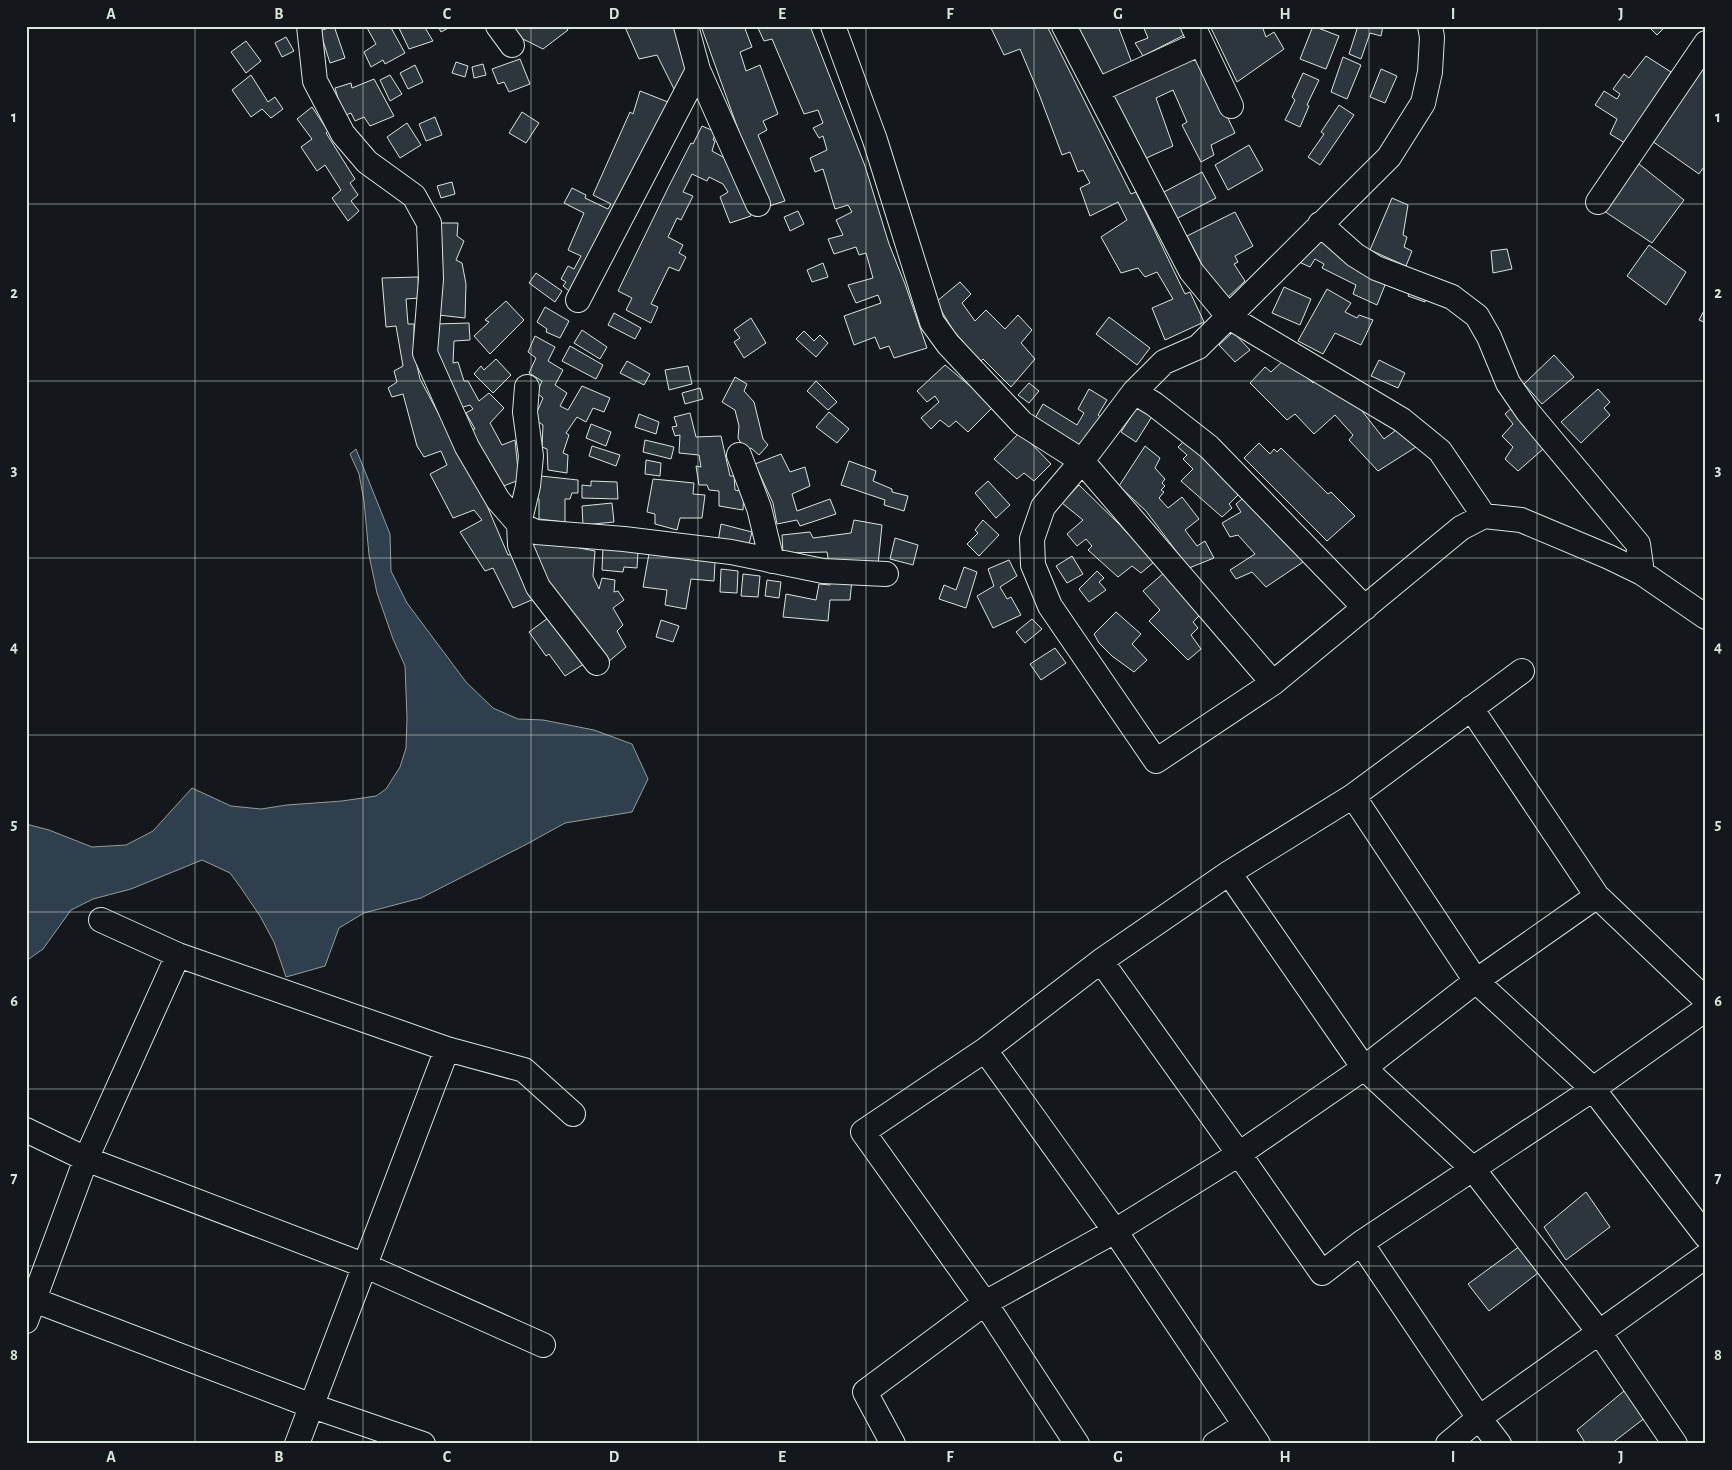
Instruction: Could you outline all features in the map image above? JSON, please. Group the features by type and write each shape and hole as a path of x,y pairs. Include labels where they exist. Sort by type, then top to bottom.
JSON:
{"street":[{"path":"309,26 315,81 343,134 367,162 414,196 429,223 430,278 425,354 467,447 498,500 519,524 536,532 730,552 823,571 886,574"},
{"path":"686,26 698,70 758,204"},
{"path":"834,26 875,140 932,322 948,344 1022,423 1082,461 1273,683"},
{"path":"1064,26 1191,271 1229,317 1402,420 1440,451 1484,516"},
{"path":"1430,26 1432,36 1430,72 1422,103 1389,156 1198,347 1164,362 1134,392 1082,461 1044,507 1032,539 1034,565 1050,606 1156,761 1273,683 1460,528 1484,516 1521,520 1609,557 1642,573 1706,617"},
{"path":"1098,90 1197,34 1231,106"},
{"path":"1598,202 1706,43"},
{"path":"578,300 698,70"},
{"path":"1320,224 1355,255 1369,264 1452,297 1476,316 1489,337 1508,383 1528,412 1638,544 1642,573"},
{"path":"527,387 525,412 531,456 528,486 519,524 520,546 538,587 597,663"},
{"path":"1134,392 1154,404 1209,447 1365,608"},
{"path":"739,455 759,508 772,561"},
{"path":"1077,1444 985,1303 863,1132 985,1050 1101,961 1229,873 1352,796 1522,671"},
{"path":"1471,708 1597,896 1706,1000"},
{"path":"1352,796 1476,981 1593,1090 1706,1236"},
{"path":"1229,873 1364,1068 1473,1169 1599,1332 1675,1444"},
{"path":"893,1444 865,1392 985,1303 1116,1231 1239,1154 1364,1068 1476,981 1597,896"},
{"path":"101,920 178,955 447,1049 524,1070 573,1114"},
{"path":"178,955 86,1159 30,1310 424,1444"},
{"path":"1101,961 1322,1274 1361,1243 1593,1090 1706,1010"},
{"path":"297,1444 447,1049"},
{"path":"985,1050 1116,1231 1252,1434 1215,1444"},
{"path":"26,1130 86,1159 366,1266 543,1346"},
{"path":"1361,1243 1479,1418 1499,1444"},
{"path":"1448,1444 1479,1418 1706,1256"}],"water":[{"path":"356,449 390,534 391,571 407,603 466,682 493,708 518,719 543,720 594,730 632,744 648,779 632,812 565,823 421,898 364,913 339,928 325,966 286,977 274,942 260,916 241,888 230,873 202,860 131,889 93,899 71,910 43,949 26,961 26,824 49,830 92,847 126,845 153,831 192,788 231,806 261,809 376,796 386,789 400,767 406,748 405,666 393,639 377,593 369,555 364,501 359,474 350,454"}],"building":[{"path":"334,26 345,58 330,63 320,31"},
{"path":"366,26 390,26 405,53 385,64 383,60 371,67 364,52 376,44"},
{"path":"398,26 424,26 433,41 409,49"},
{"path":"438,26 452,26 441,32"},
{"path":"510,26 565,26 568,30 543,49 521,38"},
{"path":"675,26 698,94 679,99 657,55 639,59 625,27"},
{"path":"701,26 744,26 752,47 740,52 746,71 760,65 778,114 763,121 767,130 758,135 785,201 766,207"},
{"path":"762,26 810,26 865,166 889,244 927,348 894,358 889,346 880,349 875,337 854,345 844,316 881,303 878,295 856,303 848,285 873,278 866,253 859,255 856,247 834,254 828,239 843,235 836,220 852,212 848,205 835,209 823,169 815,172 810,158 827,150 823,136 819,138 813,128 823,123 818,110 804,114 772,39 764,41 758,28"},
{"path":"990,26 1047,26 1131,194 1136,192 1185,294 1190,292 1204,322 1165,340 1152,308 1173,299 1157,272 1145,277 1138,268 1121,273 1101,237 1127,220 1118,202 1090,216 1080,188 1090,183 1083,170 1078,172 1070,152 1062,155 1020,49 1004,55"},
{"path":"1072,26 1118,26 1132,63 1101,77"},
{"path":"1143,26 1180,26 1184,35 1143,56 1135,43 1148,38"},
{"path":"1210,26 1262,26 1266,37 1274,32 1284,49 1237,82"},
{"path":"1313,26 1339,36 1326,69 1300,59"},
{"path":"1358,26 1383,26 1381,36 1370,33 1361,59 1349,54"},
{"path":"1648,26 1666,26 1657,35"},
{"path":"286,37 294,51 282,57 275,43"},
{"path":"246,41 261,61 246,73 231,52"},
{"path":"1646,56 1671,72 1625,143 1610,134 1617,119 1595,105 1604,91 1617,99 1620,94 1613,89 1624,74 1629,78"},
{"path":"1199,57 1235,133 1211,145 1214,155 1201,162 1182,125 1187,122 1173,90 1156,98 1173,146 1142,160 1110,95"},
{"path":"1343,57 1361,65 1347,99 1331,92"},
{"path":"520,59 530,84 509,92 504,82 498,84 492,69"},
{"path":"456,62 468,66 465,77 452,73"},
{"path":"483,64 486,75 474,78 472,67"},
{"path":"1706,64 1706,164 1699,174 1652,141"},
{"path":"415,65 423,82 408,89 400,73"},
{"path":"1381,69 1397,76 1385,103 1370,97"},
{"path":"1303,73 1319,80 1307,105 1309,106 1300,127 1285,120 1295,100 1292,97"},
{"path":"251,75 268,102 275,97 283,109 271,118 262,109 251,117 232,90"},
{"path":"390,75 402,94 390,101 380,80"},
{"path":"374,79 394,116 370,126 364,117 355,121 351,113 343,116 335,88 351,83 352,88"},
{"path":"640,91 668,102 586,306 567,295 569,291 563,286 566,282 561,279 568,266 574,269 581,256 568,250 584,213 564,203 572,188 586,195 585,198 608,209 611,204 593,195 630,112 633,114"},
{"path":"1339,105 1354,115 1320,165 1308,157 1324,134 1321,132"},
{"path":"312,107 355,179 350,183 358,195 351,201 359,211 348,221 332,198 341,190 325,165 317,171 301,147 312,139 297,119"},
{"path":"522,112 539,123 526,143 509,133"},
{"path":"435,117 442,135 426,141 419,124"},
{"path":"407,123 421,145 400,158 387,137"},
{"path":"702,126 716,132 712,151 734,163 751,216 730,223 720,197 728,192 723,184 709,177 707,181 692,174 683,192 693,196 681,220 677,218 668,237 683,245 679,253 686,257 679,271 669,267 651,304 658,307 651,323 626,310 632,298 618,291 669,186"},
{"path":"1249,145 1263,170 1228,190 1215,165"},
{"path":"1639,164 1684,200 1652,243 1601,209"},
{"path":"1202,172 1216,198 1176,219 1162,193"},
{"path":"452,182 455,194 441,198 437,186"},
{"path":"1392,198 1408,205 1403,235 1407,237 1404,247 1412,251 1406,266 1370,250"},
{"path":"798,211 804,224 790,231 784,217"},
{"path":"1235,212 1253,246 1235,256 1238,262 1234,264 1245,281 1226,299 1211,282 1187,236"},
{"path":"439,223 458,223 457,236 464,241 456,260 462,263 466,284 465,318 438,315"},
{"path":"1317,229 1389,275 1377,305 1353,294 1356,285 1322,268 1324,264 1315,259 1310,267 1299,262"},
{"path":"1649,245 1686,272 1666,305 1627,276"},
{"path":"1507,249 1512,269 1493,273 1491,251"},
{"path":"823,263 828,277 812,282 807,270"},
{"path":"536,273 562,291 555,302 529,283"},
{"path":"418,277 419,298 406,299 408,324 414,324 414,353 420,379 485,501 508,555 515,554 534,599 513,608 493,568 485,571 460,532 482,520 474,510 453,518 430,474 447,465 441,451 424,457 417,446 403,394 392,397 388,388 397,382 394,371 403,366 396,326 386,327 382,278"},
{"path":"960,282 971,294 962,303 975,321 986,310 1005,329 1018,315 1032,330 1021,343 1035,359 1011,387 983,359 980,362 953,330 936,302"},
{"path":"1413,282 1429,288 1425,302 1408,296"},
{"path":"1284,287 1311,299 1300,325 1272,313"},
{"path":"1327,289 1351,303 1345,312 1357,318 1359,315 1373,320 1361,345 1335,333 1323,354 1298,341"},
{"path":"506,301 524,320 490,354 474,336 489,322 485,320"},
{"path":"545,307 569,321 560,338 546,332 547,329 537,322"},
{"path":"1706,307 1706,323 1699,320"},
{"path":"614,313 641,328 635,339 608,325"},
{"path":"1109,317 1150,348 1137,365 1096,334"},
{"path":"751,318 766,343 744,358 734,342 740,338 734,330"},
{"path":"469,323 470,340 454,341 453,363 458,362 464,381 468,381 479,401 489,393 504,408 490,423 502,445 515,440 519,480 501,487 468,430 475,429 466,413 473,409 470,405 460,408 433,345 436,324"},
{"path":"582,330 607,347 600,359 574,343"},
{"path":"804,331 814,341 820,335 828,343 816,357 796,339"},
{"path":"1233,332 1250,350 1235,362 1219,345"},
{"path":"535,336 555,347 548,361 563,370 555,385 567,393 560,406 568,410 582,386 610,398 604,412 593,408 586,422 577,417 566,433 569,435 563,453 568,455 567,473 548,470 547,449 542,447 543,425 534,419 543,398 537,393 542,381 529,373 536,358 528,352"},
{"path":"570,346 603,365 596,379 562,361"},
{"path":"1554,355 1574,377 1542,404 1524,384"},
{"path":"1286,358 1313,383 1320,376 1355,402 1384,439 1403,425 1416,447 1378,471 1349,440 1353,435 1335,415 1314,434 1295,414 1287,420 1250,383 1265,367 1271,372"},
{"path":"496,359 511,375 493,393 474,374 481,366 484,370"},
{"path":"1379,360 1405,373 1398,388 1371,376"},
{"path":"627,361 650,374 644,385 620,373"},
{"path":"945,365 994,406 968,432 956,421 949,427 940,420 931,429 921,418 939,402 935,396 927,402 917,391"},
{"path":"688,366 692,384 669,390 665,370"},
{"path":"735,377 747,384 744,391 754,402 763,439 768,445 759,455 751,448 745,450 738,438 739,426 735,410 722,402"},
{"path":"816,381 837,402 828,410 807,391"},
{"path":"1029,383 1039,391 1029,403 1018,395"},
{"path":"700,388 703,399 685,404 682,393"},
{"path":"1089,389 1107,400 1098,415 1102,418 1081,448 1035,418 1043,404 1077,425 1084,413 1078,409"},
{"path":"1598,389 1610,402 1604,408 1610,415 1581,443 1561,422"},
{"path":"1516,404 1550,443 1518,471 1505,459 1513,447 1502,436 1513,424 1505,414"},
{"path":"1138,406 1153,415 1136,442 1121,432"},
{"path":"829,412 849,429 837,443 816,427"},
{"path":"690,413 696,437 721,436 730,476 734,476 735,490 744,492 743,510 719,506 719,491 709,490 707,485 699,485 696,466 701,467 699,455 679,453 680,435 675,436 672,427 677,426 674,417"},
{"path":"639,414 659,422 656,434 635,427"},
{"path":"591,424 611,432 606,446 586,438"},
{"path":"1020,432 1051,464 1034,481 1024,473 1017,479 994,459"},
{"path":"1188,437 1242,491 1229,504 1232,508 1222,517 1181,481 1193,469 1183,459 1187,455 1178,447"},
{"path":"645,440 674,447 671,459 643,452"},
{"path":"1259,443 1270,454 1274,449 1277,452 1281,448 1328,494 1331,492 1355,516 1327,541 1244,458"},
{"path":"592,446 620,455 616,466 589,456"},
{"path":"1145,446 1160,458 1155,468 1165,479 1162,483 1165,486 1161,490 1164,492 1159,498 1168,508 1182,497 1199,519 1185,530 1197,546 1205,541 1214,558 1189,568 1146,511 1119,486"},
{"path":"781,454 790,472 805,467 810,486 792,494 797,511 830,499 836,514 800,526 797,520 777,524 773,503 755,464"},
{"path":"646,460 661,463 660,476 645,474"},
{"path":"849,461 876,471 873,481 892,489 892,492 908,496 904,511 884,505 885,500 841,485"},
{"path":"541,476 578,480 578,493 572,493 570,499 565,499 565,522 539,519 539,499 536,497"},
{"path":"653,479 694,483 693,494 705,495 702,518 680,518 677,530 655,524 655,514 647,512"},
{"path":"591,481 617,482 618,499 582,498 582,485 591,486"},
{"path":"988,481 1010,505 996,518 975,493"},
{"path":"1079,485 1154,562 1141,573 1132,566 1118,577 1088,550 1092,546 1086,539 1077,546 1067,534 1083,520 1062,503"},
{"path":"1248,494 1309,558 1266,587 1252,572 1236,579 1230,570 1255,554 1238,535 1230,537 1222,523 1241,512 1236,504"},
{"path":"612,503 614,522 583,525 582,506"},
{"path":"854,520 882,525 878,565 829,564 827,552 783,553 782,535 810,532 813,538 851,533"},
{"path":"983,520 999,535 979,556 967,544 978,533 975,530"},
{"path":"721,524 752,532 748,548 718,542"},
{"path":"895,538 918,545 913,565 890,559"},
{"path":"529,543 578,544 579,548 595,551 593,576 599,589 602,578 615,580 614,592 618,591 624,600 613,608 623,625 617,631 626,647 608,662 547,589"},
{"path":"603,547 638,551 637,568 624,567 623,572 602,570"},
{"path":"650,548 694,557 694,560 715,562 714,581 691,579 686,609 665,605 667,590 643,587"},
{"path":"1072,556 1083,574 1067,583 1056,566"},
{"path":"1009,560 1017,576 1000,587 1007,599 1011,597 1021,615 993,628 977,596 994,586 988,569"},
{"path":"964,567 977,572 966,608 939,599 944,585 956,590"},
{"path":"721,569 738,571 737,593 720,592"},
{"path":"1097,571 1104,578 1099,582 1106,590 1089,602 1079,589"},
{"path":"1165,572 1203,612 1193,622 1198,628 1191,635 1201,649 1188,660 1149,621 1160,610 1143,591"},
{"path":"743,574 760,576 758,597 741,596"},
{"path":"831,578 852,579 850,600 830,600 828,621 783,617 786,594 816,600 819,584 830,585"},
{"path":"767,580 781,582 779,598 765,596"},
{"path":"1116,612 1141,634 1132,644 1147,660 1134,672 1112,656 1099,643 1094,634"},
{"path":"552,615 587,662 565,676 549,654 546,656 529,632"},
{"path":"1032,619 1042,629 1025,643 1016,632"},
{"path":"661,620 679,626 673,642 656,637"},
{"path":"1055,648 1066,663 1041,680 1030,664"},
{"path":"1586,1192 1610,1227 1566,1260 1544,1227"},
{"path":"1520,1246 1538,1273 1489,1311 1468,1284"},
{"path":"1624,1391 1646,1417 1611,1444 1586,1444 1577,1430"}]}
